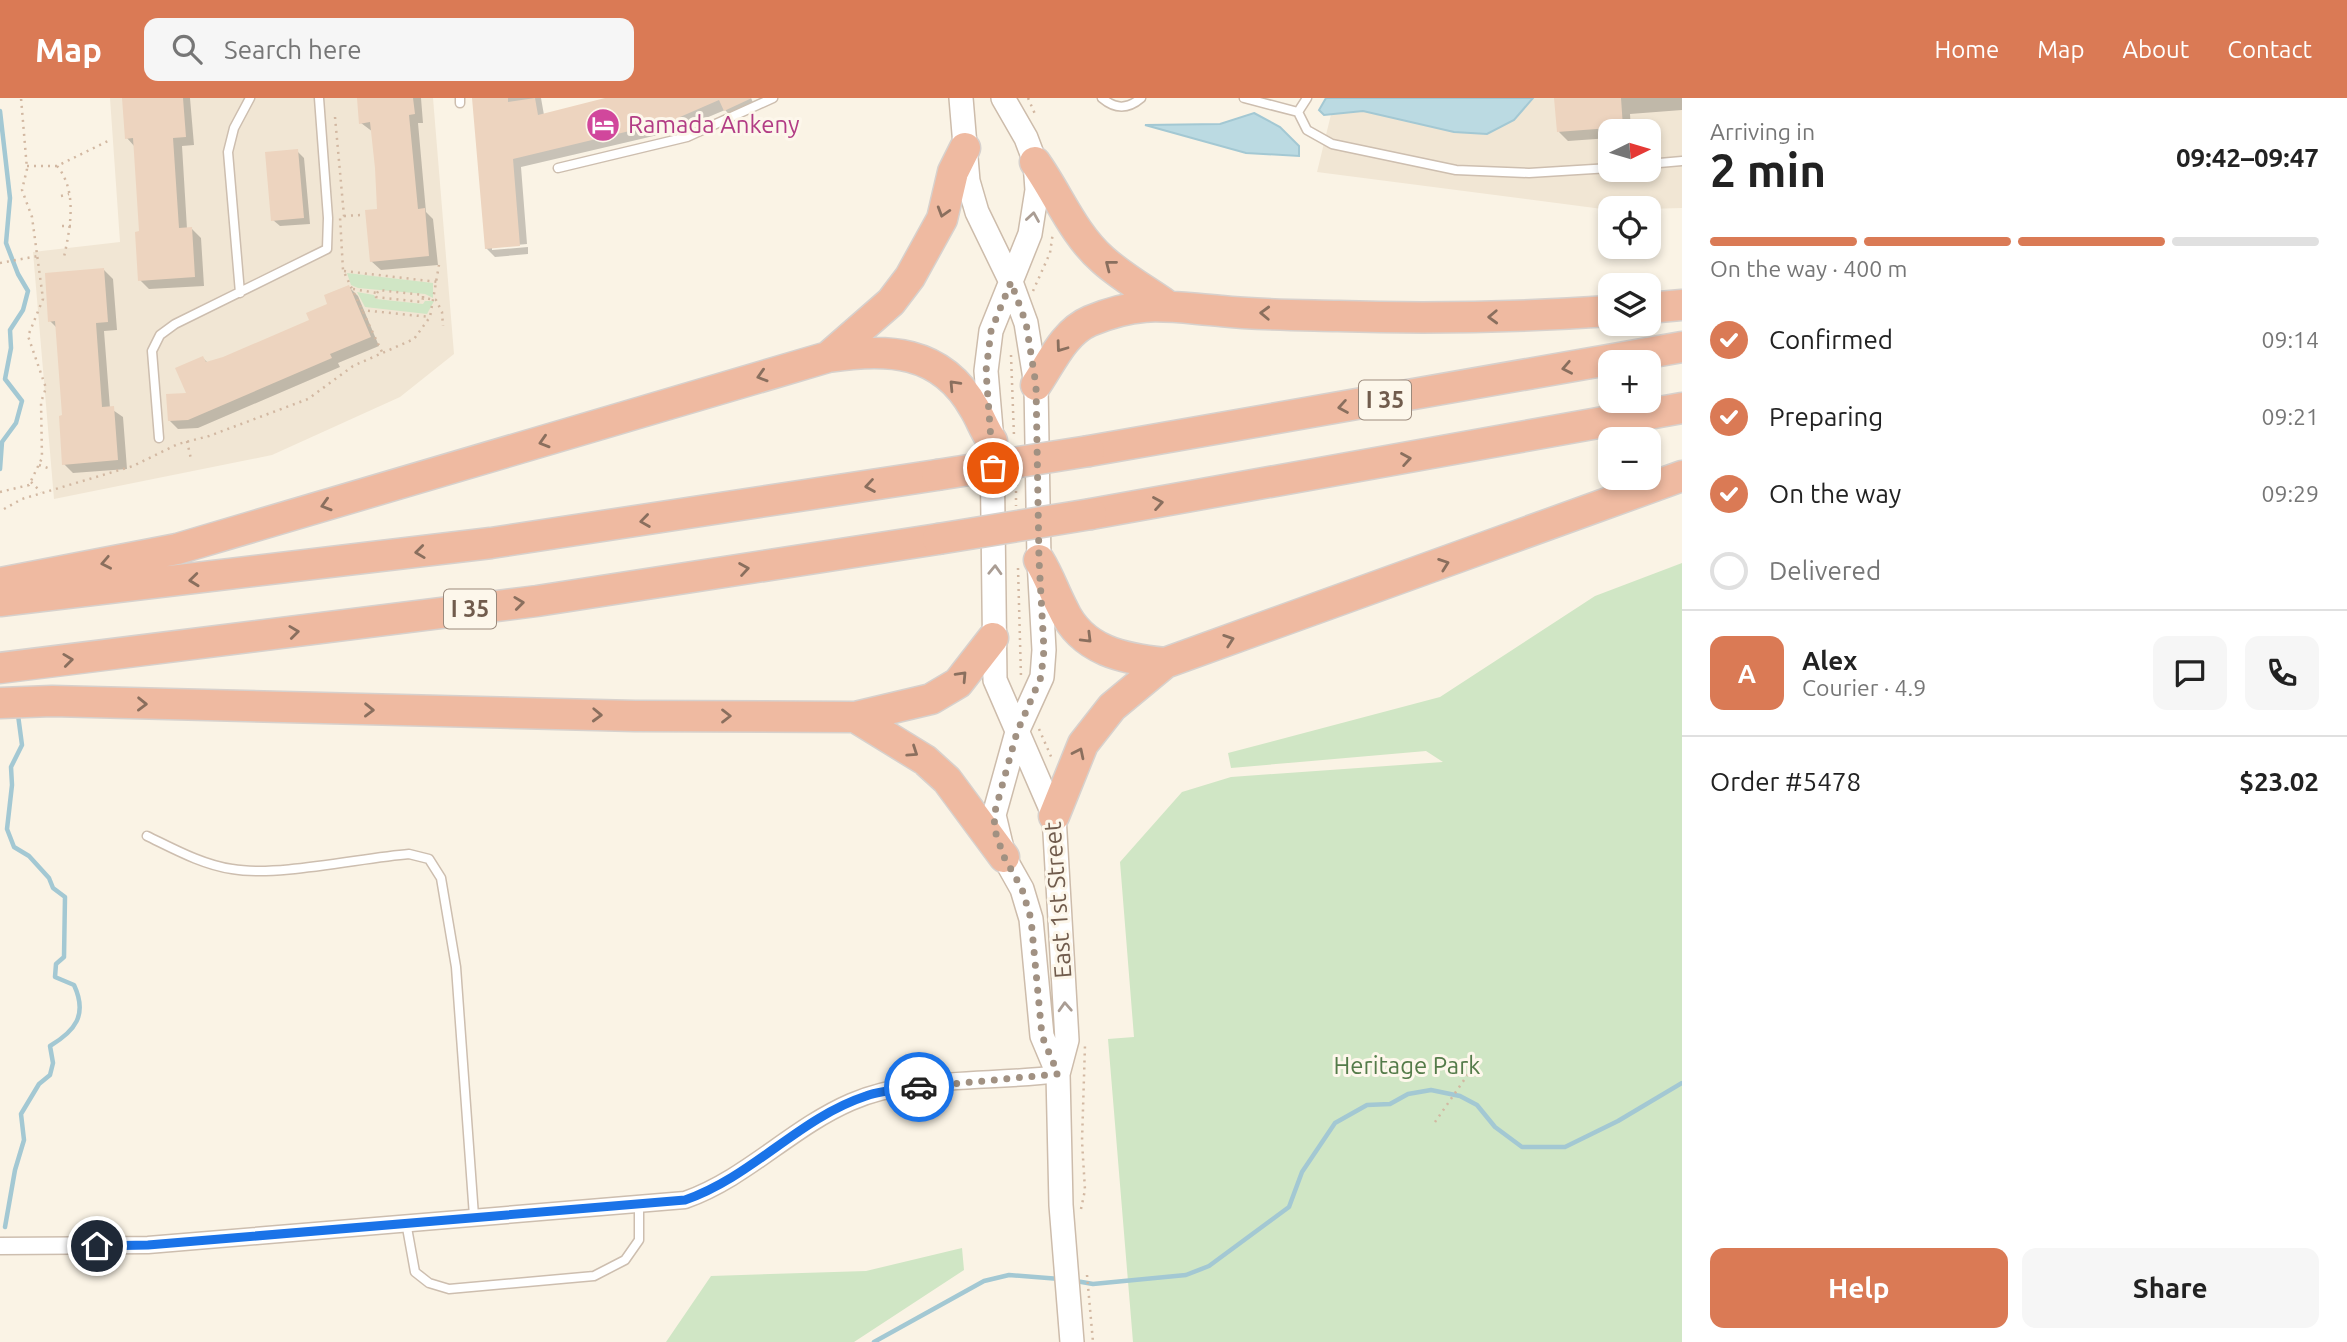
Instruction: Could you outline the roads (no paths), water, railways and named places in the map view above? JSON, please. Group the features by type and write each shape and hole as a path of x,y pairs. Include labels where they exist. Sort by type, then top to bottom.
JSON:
{"highway":[{"path":"828,357 891,302 910,277 942,219 953,172 965,148"},
{"path":"1035,162 1055,190 1072,222 1102,259 1166,304"},
{"path":"1036,385 1066,340 1087,322 1124,309 1166,304 1220,311 1464,318 1598,312"},
{"path":"1661,307 1682,305"},
{"name":"I 35","path":"0,601 491,543 1089,451 1682,347"},
{"path":"0,583 177,549 828,357 894,352 928,363 951,379 974,408 981,426 992,441"},
{"name":"I 35","path":"0,668 537,601 1091,514 1682,408"},
{"path":"1054,816 1083,744 1112,707 1165,663 1682,476"},
{"path":"1039,560 1049,575 1064,612 1093,645 1116,656 1165,663"},
{"path":"0,703 855,717 931,699 958,682 993,638"},
{"path":"855,717 925,760 947,780 1004,857"}],"main road":[{"name":"East 1st Street","path":"961,98 968,181 977,212 1011,282 1026,323 1036,385 1039,560 1044,625 1041,677 1017,732 994,815 995,831 1004,857 1022,889 1031,919 1042,1036 1058,1074"},
{"name":"East 1st Street","path":"1003,98 1026,138 1035,162 1037,191 1030,234 991,331 986,371 992,441 995,680 1054,816 1067,1040 1058,1074 1061,1206 1072,1342"}],"street":[{"path":"0,1246 148,1245 685,1200 709,1191 827,1113 867,1095 941,1084 1058,1074"}],"lane":[{"path":"240,292 228,152 234,128 250,98"},
{"path":"159,438 152,351 160,335 327,249 328,218 319,98"},
{"path":"558,168 687,137 773,98"},
{"path":"1102,98 1114,107 1123,107 1141,98"},
{"path":"1244,98 1298,112"},
{"path":"1298,112 1307,98"},
{"path":"1298,112 1307,131 1332,144 1456,170 1529,173 1598,169"},
{"path":"1661,163 1682,161"},
{"path":"147,836 184,854 234,870 272,869 410,854 429,859 441,878 456,967 474,1216"},
{"path":"406,1222 415,1272 429,1283 449,1289 594,1276 625,1260 639,1240 639,1203"}],"water":[{"path":"1326,98 1533,98 1514,120 1487,134 1454,132 1363,111 1324,115 1319,110"},
{"path":"1254,113 1280,127 1299,146 1299,156 1246,153 1145,125 1220,124"}],"waterway":[{"path":"0,111 10,198 6,243 28,291 23,310 10,330 11,348 5,379 22,401 16,423 2,442 0,469"},
{"path":"5,1227 15,1170 24,1140 21,1114 39,1084 50,1075 53,1063 50,1046 72,1028 77,1021 80,1005 74,985 55,977 56,964 64,957 65,897 53,888 49,878 29,856 14,847 7,829 12,785 11,767 22,745 18,715"},
{"path":"1076,1281 1093,1284 1186,1275 1209,1266 1289,1207 1302,1172 1335,1123 1367,1105 1390,1104 1408,1094 1431,1090 1460,1096 1477,1105 1495,1127 1522,1147 1565,1147 1618,1121 1682,1083"},
{"path":"874,1342 984,1281 1009,1275 1060,1279"}],"place":[{"name":"Ramada Ankeny","path":"603,125"}],"park label":[{"name":"Heritage Park","path":"1407,1066"}]}
